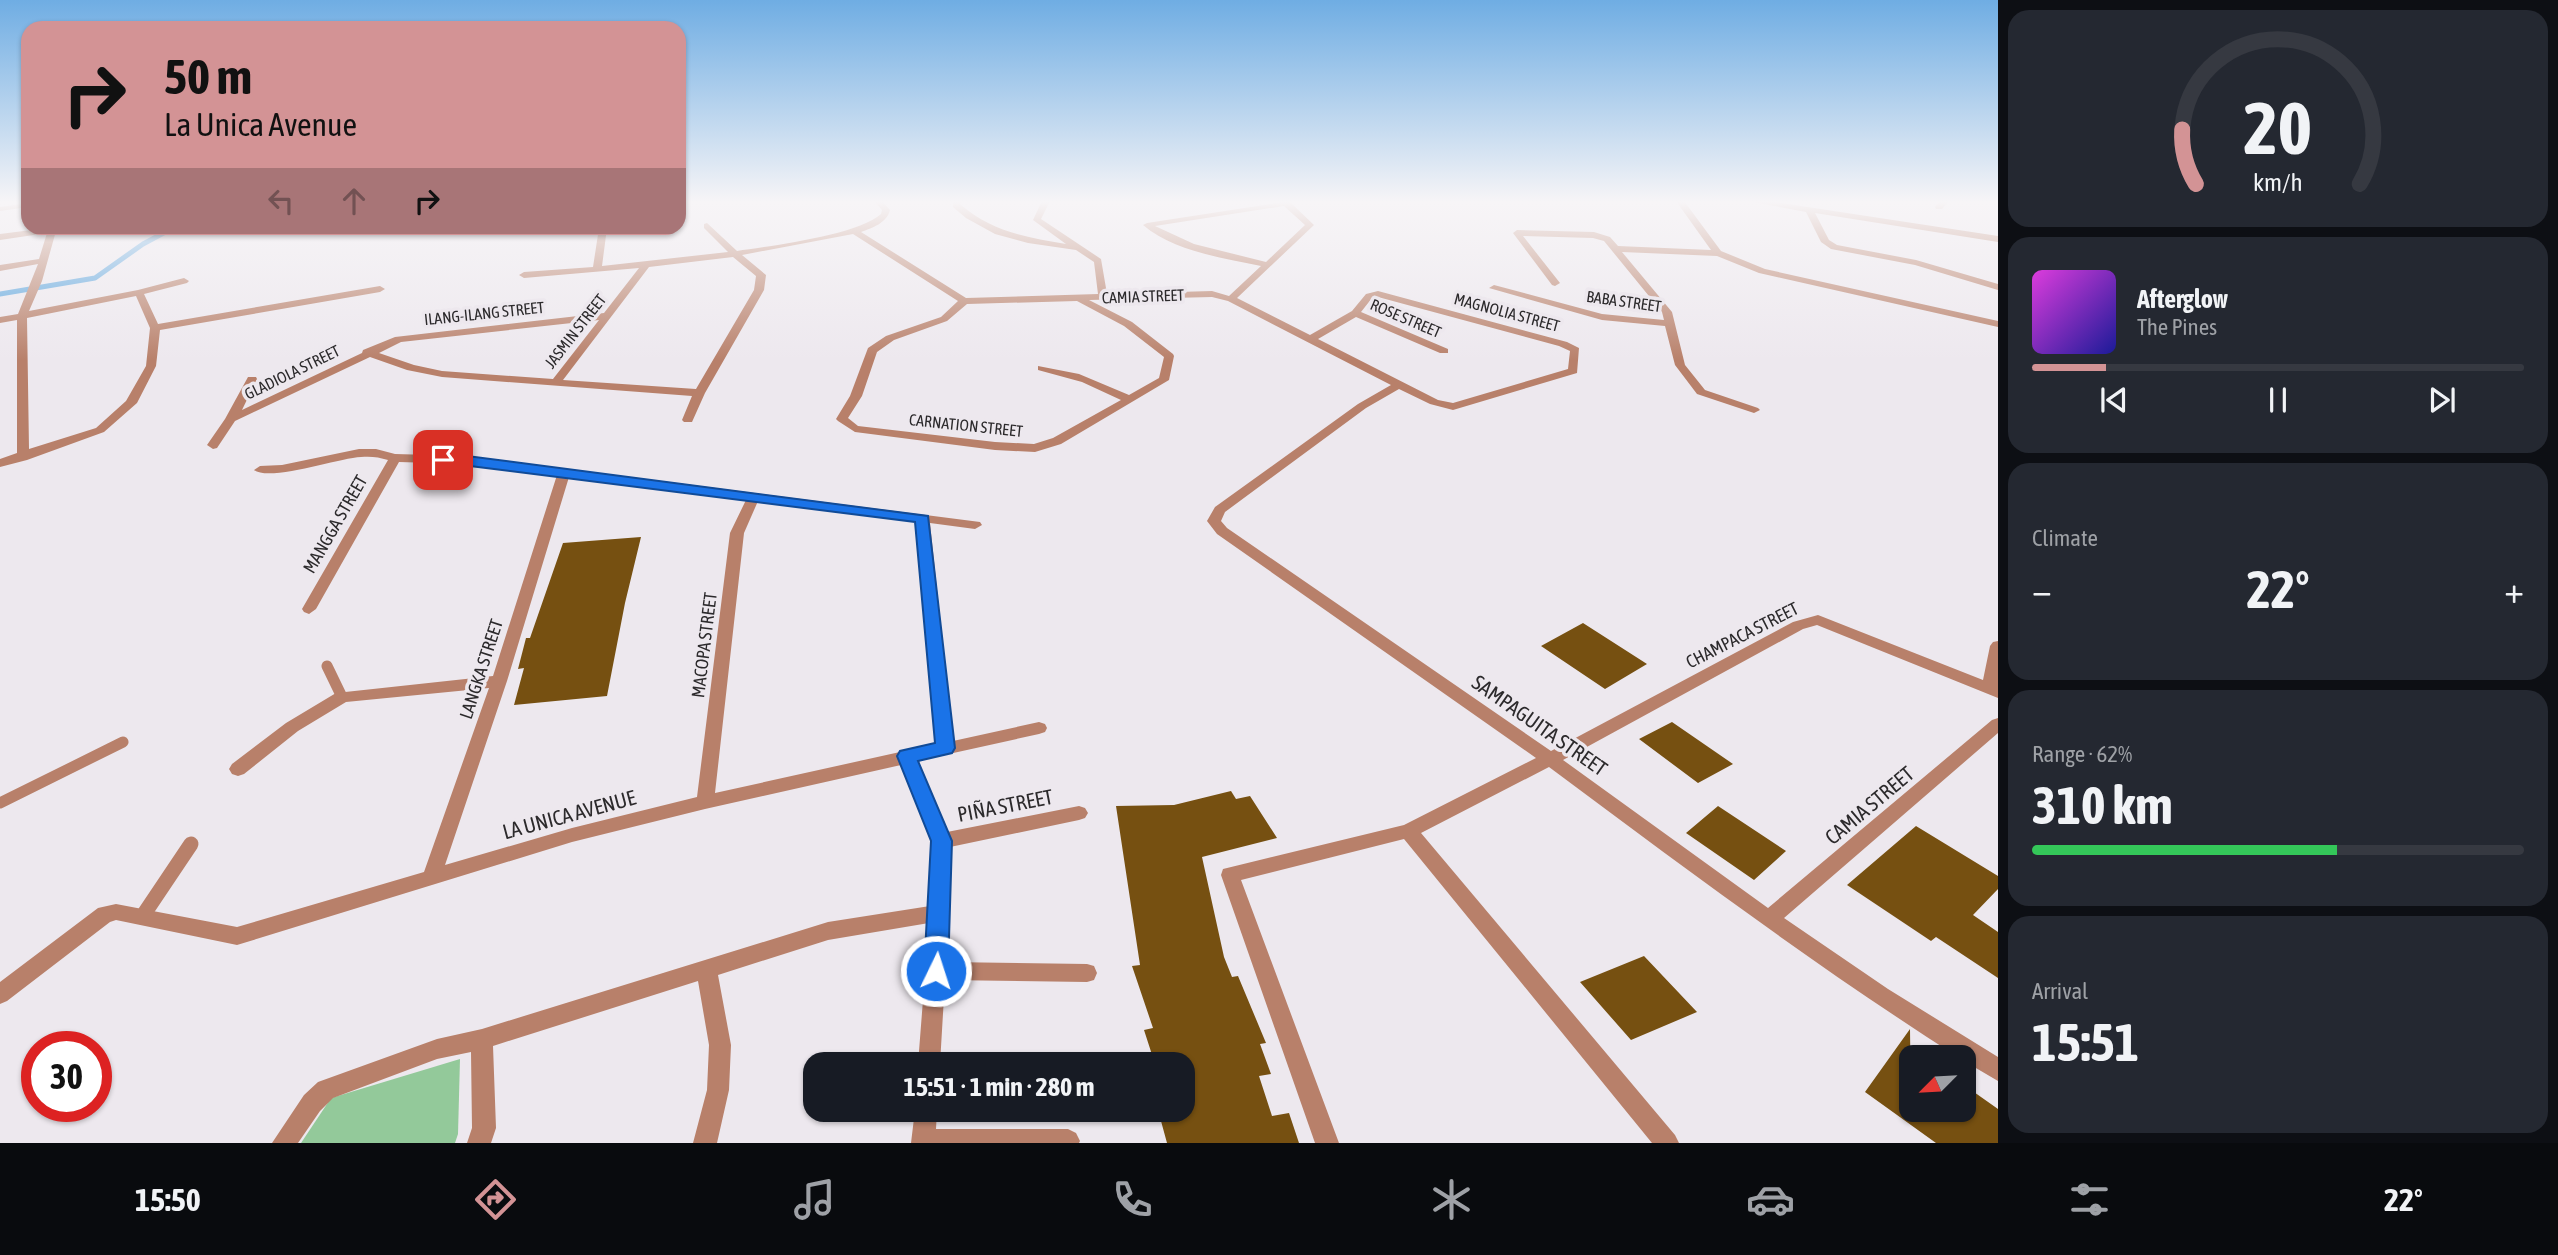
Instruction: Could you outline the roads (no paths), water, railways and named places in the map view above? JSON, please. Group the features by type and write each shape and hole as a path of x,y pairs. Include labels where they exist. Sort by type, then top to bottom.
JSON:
{"street":[{"path":"23,457 22,316 45,254"},
{"path":"597,269 599,254"},
{"path":"524,275 739,254"},
{"path":"891,254 964,300"},
{"path":"1088,254 1098,261 1103,298"},
{"path":"1226,254 1269,265"},
{"path":"1231,299 1280,254"},
{"path":"1533,254 1555,283"},
{"path":"1620,254 1667,312 1680,365 1701,392 1754,410"},
{"path":"1721,254 1776,276 1998,324"},
{"path":"1872,254 1916,263 1998,287"},
{"path":"688,420 699,393 760,290 761,275 736,255"},
{"path":"0,268 42,261"},
{"name":"JASMIN STREET","path":"556,382 645,265"},
{"path":"0,320 139,293 184,281"},
{"name":"BABA STREET","path":"1494,288 1602,317 1668,323"},
{"path":"155,328 380,289"},
{"path":"0,463 100,430 131,403 151,366 155,328 139,293"},
{"name":"CAMIA STREET","path":"964,300 1212,294 1231,299 1311,339"},
{"name":"MAGNOLIA STREET","path":"1378,294 1563,344 1575,350 1573,371 1453,407 1434,402 1311,339 1355,313 1369,296 1378,294"},
{"name":"CARNATION STREET","path":"964,300 944,319 890,338 872,350 856,396 842,419 855,429 995,446 1035,448 1056,441 1164,380 1169,356 1128,324 1077,298"},
{"name":"ROSE STREET","path":"1355,313 1444,351"},
{"name":"ILANG-ILANG STREET","path":"367,352 399,339 607,316"},
{"path":"367,352 424,372 699,393"},
{"name":"GLADIOLA STREET","path":"231,419 367,352"},
{"path":"1042,368 1070,373 1098,383 1128,399"},
{"name":"GLADIOLA STREET","path":"214,445 252,379"},
{"name":"SAMPAGUITA STREET","path":"1399,385 1362,406 1220,510 1214,520 1222,531 1550,759 1769,919 1881,996 1998,1070"},
{"path":"260,470 282,469 359,453 376,453 395,458 467,460 975,525"},
{"name":"MANGGA STREET","path":"309,609 395,458"},
{"name":"LANGKA STREET","path":"432,876 499,681 564,473"},
{"name":"MACOPA STREET","path":"705,802 737,533 754,497"},
{"path":"923,519 945,748"},
{"name":"CHAMPACA STREET","path":"1327,1143 1230,875 1408,831 1810,621 1818,620 1993,690"},
{"path":"1993,690 1998,646"},
{"path":"238,769 292,727 342,697 499,681"},
{"name":"CAMIA STREET","path":"1769,919 1998,724"},
{"name":"LA UNICA AVENUE","path":"0,994 105,914 116,912 237,936 572,835 705,802 1039,728"},
{"path":"906,756 941,841 940,913 930,1052"},
{"name":"PIÑA STREET","path":"941,841 1079,813"},
{"path":"1408,831 1667,1143"},
{"path":"284,1143 312,1103 326,1090 438,1049 482,1039 828,931 940,913"},
{"path":"705,1143 718,1090 720,1045 706,968"},
{"path":"936,971 1087,973"},
{"path":"479,1143 484,1128 482,1039"},
{"path":"925,1122 923,1142 1068,1141"}],"lane":[{"path":"327,666 342,697"},
{"path":"0,803 123,741"},
{"path":"142,917 191,844"}],"waterway":[{"path":"0,294 95,278 128,254"}]}
